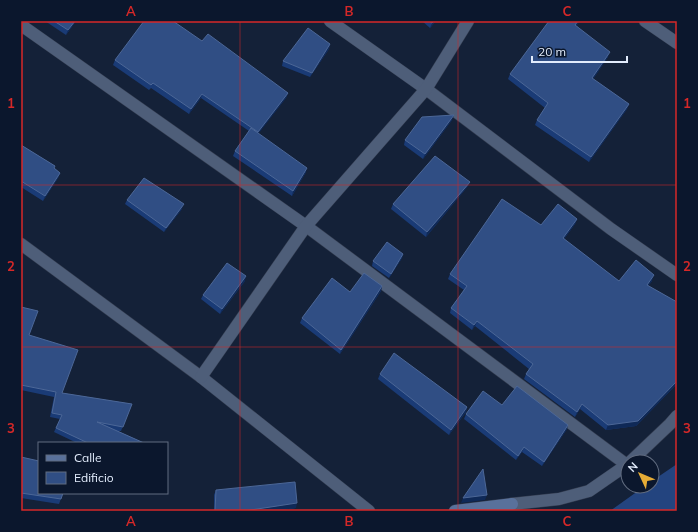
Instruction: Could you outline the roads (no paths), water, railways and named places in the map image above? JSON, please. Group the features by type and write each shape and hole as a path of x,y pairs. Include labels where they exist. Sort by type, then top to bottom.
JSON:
{"street":[{"path":"330,21 426,89 605,225 677,275"},
{"path":"201,377 306,226 426,89 468,21"},
{"path":"645,21 677,43"},
{"path":"21,25 306,226 620,458"},
{"path":"21,244 201,377 369,511"},
{"path":"638,454 677,416"},
{"path":"455,511 512,507 559,499 589,491 620,470"}]}
